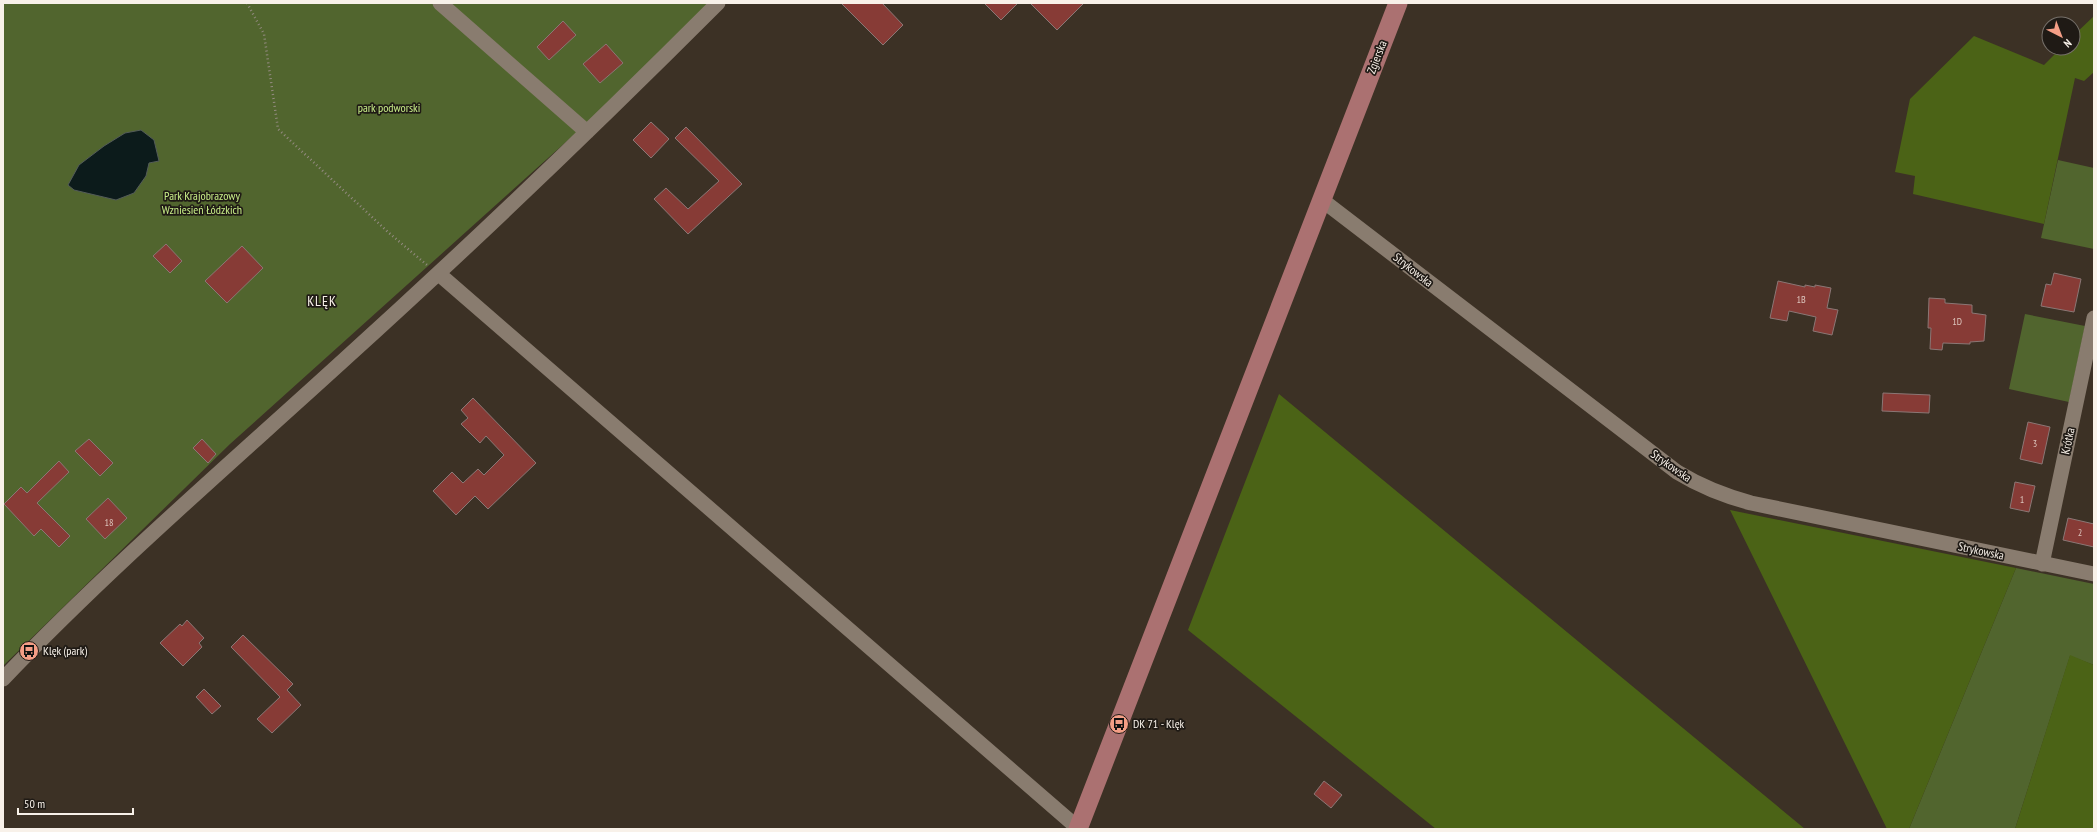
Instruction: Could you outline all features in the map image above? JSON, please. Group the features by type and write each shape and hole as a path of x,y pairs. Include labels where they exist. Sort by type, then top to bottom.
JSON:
{"main road":[{"name":"Zgierska","path":"1078,829 1398,3"}],"street":[{"path":"440,3 587,132"},
{"path":"3,679 71,610 162,525 439,274 587,132 718,3"},
{"name":"Strykowska","path":"1322,200 1676,472 1694,482 1732,498 1751,503 2094,574"},
{"path":"439,274 1078,829"},
{"name":"Krótka","path":"2042,564 2094,318"}],"path":[{"path":"247,3 264,34 278,129 389,233 439,274"}],"green space":[{"name":"Park Krajobrazowy Wzniesień Łódzkich","path":"3,3 710,3 586,124 230,444 3,666"},
{"path":"2094,16 2094,72 2084,81 2075,78 2044,224 1913,194 1915,176 1895,172 1910,99 1974,36 2044,65 2053,56 2081,56 2081,28"},
{"path":"2058,160 2094,168 2094,249 2041,238"},
{"path":"2025,314 2085,326 2069,402 2009,389"},
{"path":"1279,394 1805,829 1436,829 1188,630"},
{"path":"1730,510 2016,568 1909,829 1887,829"},
{"path":"2016,568 2094,584 2094,665 2070,656 2015,829 1909,829"},
{"path":"2070,655 2094,665 2094,829 2015,829"}],"shaded area":[{"path":"141,130 154,140 159,161 149,163 146,176 134,193 116,200 74,190 68,185 79,165 104,146 125,133"}],"building":[{"path":"841,3 882,3 903,25 883,45"},
{"path":"984,3 1018,3 1001,20"},
{"path":"1030,3 1084,3 1057,30"},
{"path":"563,21 576,35 549,60 537,47"},
{"path":"606,44 623,63 600,83 583,64"},
{"path":"651,122 669,139 651,158 633,140"},
{"path":"686,127 742,184 688,234 654,199 666,188 688,209 719,181 675,138"},
{"path":"166,244 182,261 170,273 153,256"},
{"path":"242,246 263,268 227,303 205,281"},
{"path":"2054,273 2081,279 2074,312 2041,306 2046,284 2051,285"},
{"path":"1778,281 1805,287 1805,285 1815,287 1815,285 1831,288 1827,308 1838,310 1832,335 1813,331 1816,317 1789,311 1787,321 1770,318"},
{"path":"1929,298 1945,299 1945,303 1972,305 1972,313 1986,315 1984,341 1970,342 1970,344 1943,343 1942,350 1930,349 1931,328 1928,328"},
{"path":"1883,393 1930,395 1929,413 1882,411"},
{"path":"473,398 536,463 488,509 475,496 456,515 433,491 452,472 463,483 478,469 484,475 504,455 486,436 480,443 461,424 468,418 461,410"},
{"path":"2028,422 2050,427 2042,464 2020,459"},
{"path":"89,439 113,463 100,476 75,451"},
{"path":"202,439 216,454 208,463 193,448"},
{"path":"59,461 69,472 37,503 70,536 59,547 41,529 34,536 4,504 21,487 27,493"},
{"path":"2015,482 2035,486 2029,512 2010,508"},
{"path":"108,498 127,518 105,539 86,519"},
{"path":"2068,518 2094,524 2094,547 2063,540"},
{"path":"187,620 204,638 199,643 202,647 183,666 160,643 180,624 182,626"},
{"path":"243,635 293,684 287,690 301,705 272,733 257,719 280,697 231,647"},
{"path":"204,689 221,706 212,714 196,697"},
{"path":"1324,781 1342,795 1331,808 1314,794"}],"place":[{"name":"Klęk (park)","path":"29,651"},
{"name":"DK 71 - Klęk","path":"1119,724"}],"district":[{"name":"KLĘK","path":"322,301"}],"park label":[{"name":"park podworski","path":"389,108"}]}
